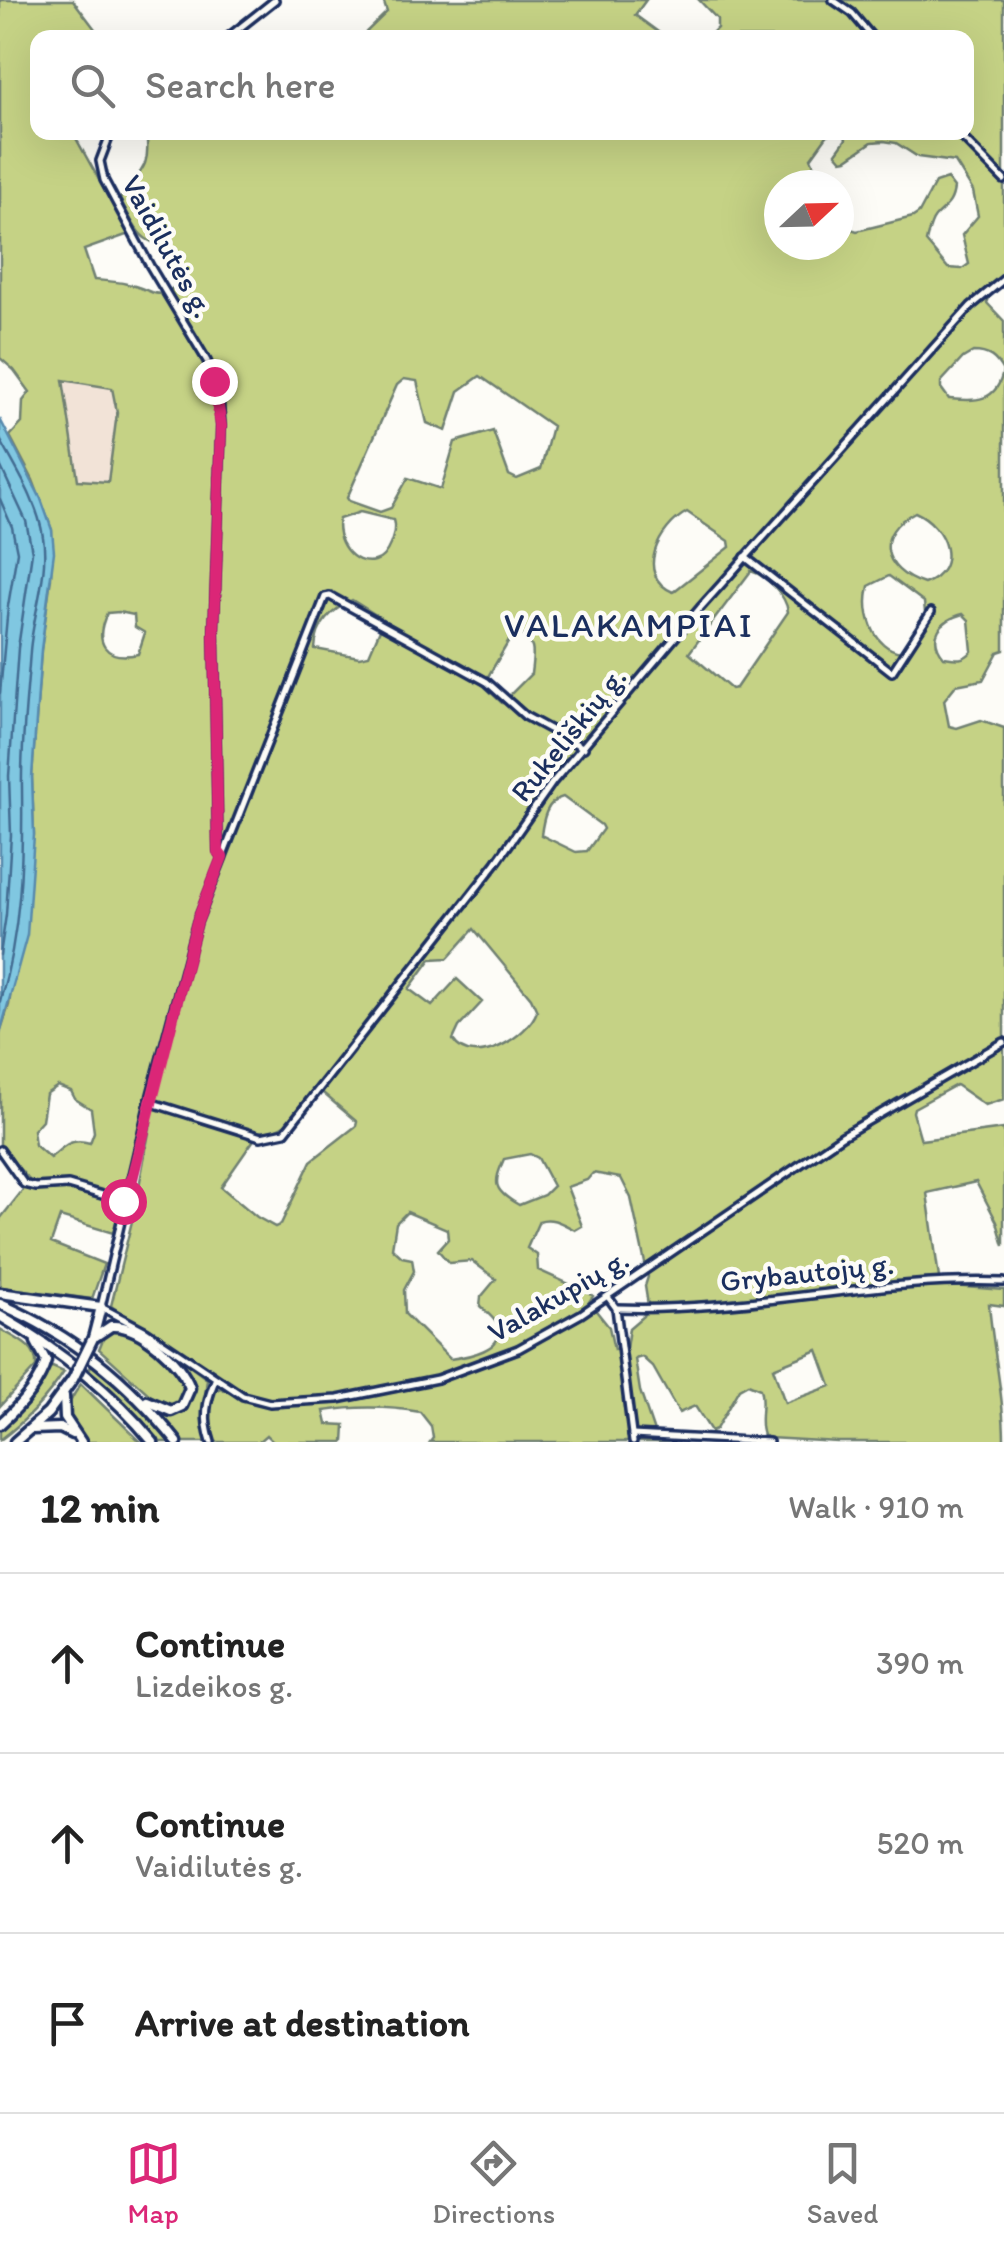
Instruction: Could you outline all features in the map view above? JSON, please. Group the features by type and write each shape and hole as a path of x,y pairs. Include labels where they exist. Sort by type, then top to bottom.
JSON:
{"main road":[{"path":"0,1293 102,1307 94,1338 73,1379 33,1428 16,1442"},
{"path":"0,1304 77,1345 139,1396 177,1442"},
{"path":"0,1316 32,1335 100,1388 142,1428 150,1442"},
{"path":"94,1338 118,1325 137,1333 183,1373 190,1388 186,1401 171,1410 139,1396"},
{"path":"0,1424 42,1372 44,1354 32,1335"},
{"path":"65,1391 63,1412 77,1438"},
{"path":"33,1428 60,1428 77,1438"}],"street":[{"path":"238,30 275,0"},
{"path":"833,0 852,13 866,30"},
{"name":"Vaidilutės g.","path":"109,140 100,161 110,193 197,342 218,395 221,426 214,632 218,852 222,857"},
{"path":"965,140 1004,180"},
{"name":"Rukeliškių g.","path":"150,1102 260,1137 286,1132 496,864 552,783 745,557 971,306 1004,279"},
{"path":"745,557 892,672 931,612"},
{"path":"102,1307 197,922 323,599 330,596 487,682 525,716 584,748"},
{"name":"Valakupių g.","path":"102,1307 243,1396 270,1403 314,1402 391,1390 463,1371 518,1349 608,1296 842,1136 1004,1042"},
{"path":"0,1150 24,1184 68,1185 126,1202"},
{"name":"Grybautojų g.","path":"616,1308 667,1310 944,1280 1004,1282"},
{"path":"608,1296 616,1308 633,1438 770,1442"},
{"path":"137,1333 161,1341"},
{"path":"211,1442 205,1415 215,1380"}],"shaded area":[{"path":"63,379 112,388 117,413 108,483 78,481"}],"green space":[{"path":"0,0 73,0 96,30 30,30 30,140 77,140 129,234 84,250 94,280 162,294 184,279 180,261 174,252 143,237 120,199 145,163 147,140 824,140 811,158 816,170 764,170 764,260 854,260 854,230 913,217 935,183 947,179 954,188 952,198 933,219 926,242 948,268 962,269 969,264 962,235 978,216 973,191 955,162 918,157 896,143 884,141 872,142 847,159 842,160 836,153 845,140 974,140 974,30 715,30 717,19 699,0 1004,0 1004,284 991,293 987,303 1004,321 1004,650 998,652 983,680 956,685 944,700 949,726 957,728 981,720 1004,728 1004,1099 985,1105 956,1085 913,1112 921,1140 1004,1129 1004,1246 997,1222 976,1182 927,1193 940,1285 1004,1290 1004,1306 989,1304 1004,1442 769,1438 761,1429 760,1389 748,1384 739,1389 716,1429 711,1431 695,1406 679,1413 653,1367 642,1357 635,1359 640,1391 654,1432 671,1442 430,1442 431,1426 420,1412 372,1407 324,1411 327,1424 345,1425 344,1442 273,1442 266,1435 258,1442 181,1442 159,1414 174,1412 186,1404 192,1384 183,1367 160,1344 207,1379 202,1420 207,1441 212,1439 207,1411 213,1392 221,1388 239,1398 243,1392 111,1306 151,1121 144,1119 113,1233 60,1217 51,1243 104,1264 92,1299 0,1287 0,1219 30,1181 0,1146 0,1033 9,1005 34,835 32,777 41,650 51,578 52,530 33,480 10,436 22,423 23,401 30,392 0,358","holes":["973,352 983,353 998,363 1003,371 996,389 984,398 949,399 941,382","480,376 552,426 541,469 517,479 509,475 493,431 455,442 441,489 408,478 391,508 380,512 349,501 397,385 404,379 417,381 427,423 446,431 459,391","63,380 112,388 117,413 108,482 78,480","360,512 393,520 394,531 384,555 367,562 352,556 339,535 339,519","687,512 729,541 730,547 673,592 661,584 653,563 660,539","915,512 935,527 946,548 943,569 924,584 910,578 891,561 888,540 902,521","751,571 775,587 788,612 736,688 731,689 689,653","889,576 924,602 925,613 901,652 882,643 871,626 869,586","352,600 384,620 369,655 359,657 315,649 318,632 326,619","107,613 134,615 135,627 145,633 138,654 110,652 102,641","963,614 969,620 972,651 960,659 944,657 937,643 938,630 948,620","520,633 531,646 531,674 502,703 483,685 513,634","563,797 603,829 587,851 576,852 541,835 549,807","474,929 531,998 537,1011 532,1021 499,1046 486,1051 462,1049 453,1040 459,1027 482,1002 457,979 432,1006 409,989 431,959 448,958","58,1086 71,1091 75,1099 91,1109 94,1132 90,1143 73,1142 50,1158 35,1145 33,1130 42,1120 46,1094","317,1088 357,1122 356,1126 311,1161 281,1224 275,1227 221,1187 253,1141 254,1131 283,1126","530,1154 538,1158 553,1186 544,1195 519,1205 500,1190 498,1175 504,1159","593,1173 621,1178 631,1198 648,1277 648,1305 643,1316 629,1328 626,1349 614,1350 609,1327 589,1302 593,1296 538,1270 537,1255 527,1248 539,1221 553,1220 575,1230 582,1226 567,1187 587,1180","407,1212 447,1229 448,1239 438,1250 449,1263 472,1261 496,1279 481,1297 480,1306 497,1324 497,1340 475,1354 450,1359 405,1314 404,1290 414,1271 412,1259 402,1257 392,1248 396,1223","818,1350 831,1386 785,1403 773,1368"]},
{"path":"383,0 646,0 635,15 655,30 368,30 387,12"},
{"path":"0,1329 30,1348 36,1367 0,1406"},
{"path":"112,1330 134,1336 165,1358 186,1386 181,1401 163,1407 99,1349 105,1334"},
{"path":"93,1361 172,1442 158,1442 132,1411 88,1372"},
{"path":"50,1366 64,1372 35,1409 0,1440 0,1429 31,1397"},
{"path":"81,1384 141,1442 88,1442 68,1415 70,1401"}],"water":[{"path":"0,419 41,499 52,530 54,552 41,650 32,777 34,835 27,935 0,1033"}],"district":[{"name":"VALAKAMPIAI","path":"629,625"}],"route":[{"path":"123,1201 126,1202 197,922 222,857 218,852 214,632 221,426 214,381"}]}
